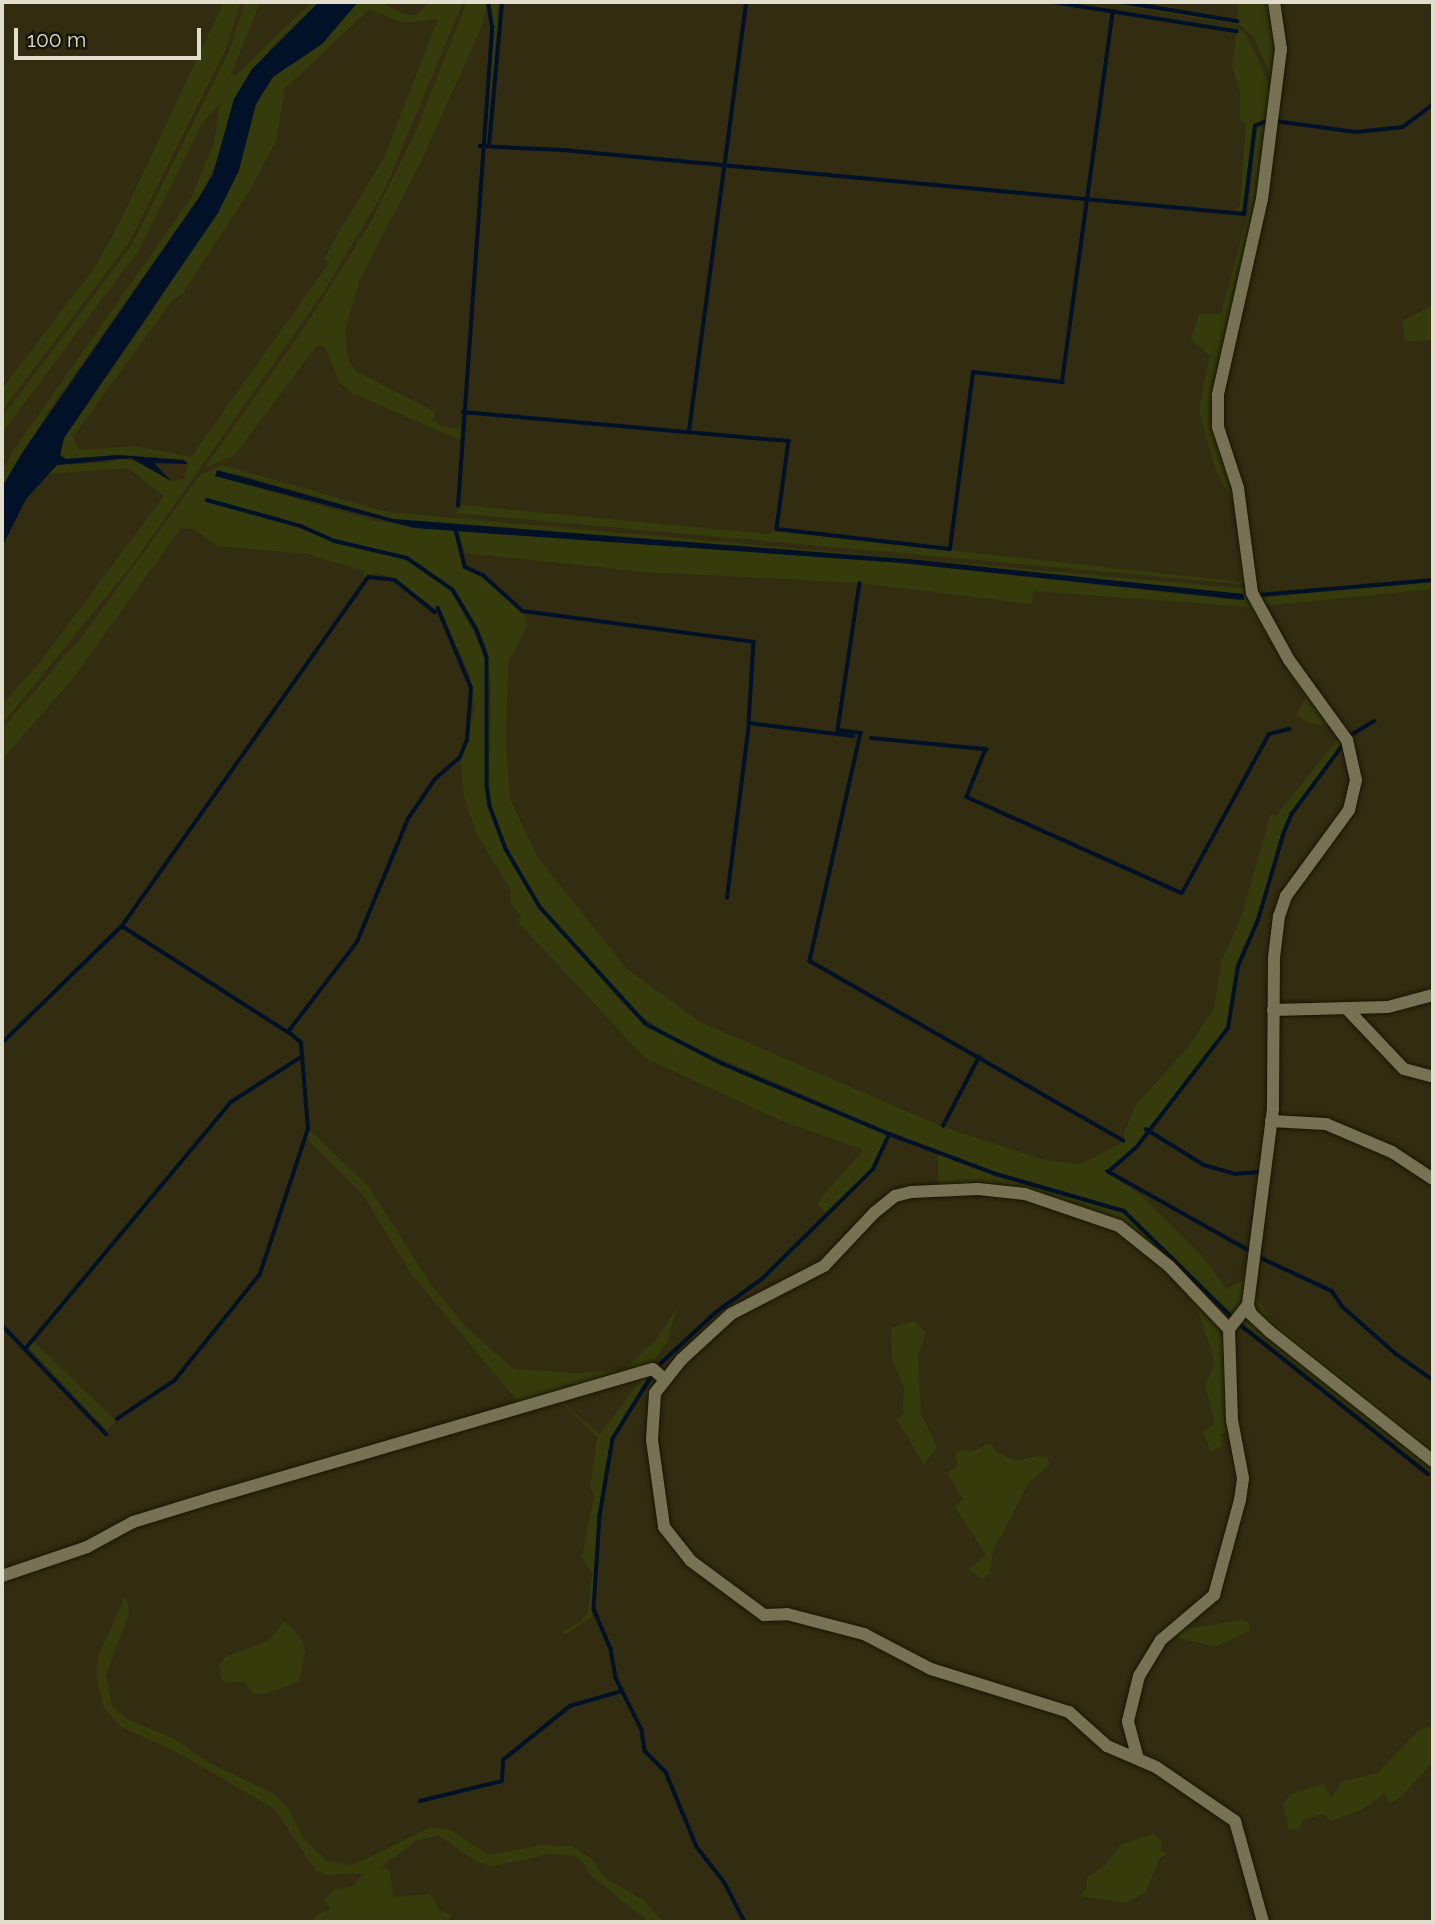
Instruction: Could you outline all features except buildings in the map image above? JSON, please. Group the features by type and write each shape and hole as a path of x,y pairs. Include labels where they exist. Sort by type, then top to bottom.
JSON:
{"street":[{"path":"1274,2 1280,49 1262,200 1217,395 1218,427 1238,488 1252,593 1289,660 1347,740 1356,780 1349,810 1281,906 1273,958 1271,1121 1248,1305 1251,1314 1269,1331 1433,1461"},
{"path":"1273,1010 1388,1007 1433,995"},
{"path":"1348,1010 1404,1069 1433,1077"},
{"path":"1271,1121 1326,1124 1392,1152 1433,1180"},
{"path":"1229,1329 1169,1266 1119,1226 1025,1194 933,1189 895,1196 824,1266 731,1314 663,1378 650,1412 657,1498 670,1539 691,1561 764,1615 787,1614 864,1634 930,1670 1055,1706 1107,1746 1138,1759 1235,1821 1263,1922"},
{"path":"1138,1759 1128,1721 1139,1676 1161,1640 1214,1595 1240,1500 1242,1478 1232,1420 1229,1329 1248,1305"},
{"path":"2,1576 87,1547 133,1522 180,1507 642,1371 653,1369 663,1378"}],"green space":[{"path":"224,2 241,2 225,51 128,244 2,411 2,389 95,267 119,224"},
{"path":"245,2 260,2 231,74 235,76 312,2 319,2 272,46 200,196 50,409 2,487 2,471 13,451 191,198 214,143 220,103 201,125 138,251 2,433 2,417 131,246 229,52"},
{"path":"358,2 380,2 405,15 416,15 430,2 463,2 384,191 321,296 132,565 2,724 2,705 40,662 164,496 128,468 46,474 57,465 105,463 121,458 151,466 171,481 184,479 188,464 184,460 119,455 66,459 60,455 64,438 153,310 239,170 256,103 273,77","holes":["370,9 403,23 438,19 383,160 338,233 325,258 329,263 191,457 136,446 79,450 73,437 171,302 183,293 248,193 276,141 285,88"]},
{"path":"467,2 487,2 482,26 423,157 360,280 345,329 348,360 356,371 435,412 432,420 440,425 453,429 461,426 460,440 352,393 339,382 325,347 317,345 234,456 205,467 302,331 370,224 415,133"},
{"path":"489,2 498,2 497,29 486,143 482,143 493,26"},
{"path":"1061,2 1237,28 1246,34 1270,87 1266,120 1254,127 1243,211 1234,212 1240,206 1246,124 1240,119 1240,92 1232,65 1237,30"},
{"path":"1101,2 1237,22 1238,2 1271,2 1277,44 1272,79 1254,37 1240,25"},
{"path":"1266,124 1258,199 1217,390 1231,474 1245,581 1242,584 456,513 461,505 769,534 774,531 1241,582 1234,502 1216,472 1199,410 1210,356 1191,339 1199,314 1221,314 1248,213 1257,128"},
{"path":"1433,305 1433,340 1405,341 1402,321"},
{"path":"222,465 388,512 1246,589 1345,739 1290,814 1281,834 1257,920 1236,966 1227,1028 1134,1147 1107,1172 1143,1197 1203,1257 1226,1289 1241,1282 1249,1253 1245,1302 1233,1315 1125,1210 997,1172 890,1132 673,1038 629,1007 541,906 507,848 491,805 491,688 486,645 454,589 408,556 336,540 273,515 204,501 299,526 334,542 407,559 452,592 485,656 488,806 507,853 539,908 628,1009 646,1025 721,1065 888,1135 873,1168 825,1213 817,1203 863,1150 780,1120 645,1058 518,922 521,917 511,904 511,891 477,834 464,797 461,759 475,709 469,673 438,607 434,609 401,582 378,573 363,577 364,571 307,554 217,546 194,529 181,528 71,681 2,759 2,729 84,634 200,475","holes":["237,474 393,519 834,553 1243,594 1244,600 1235,600 902,563 458,530 465,553 645,572 860,583 1031,604 1034,591 1249,607 1305,698 1296,715 1309,723 1332,726 1339,737 1276,816 1271,814 1241,917 1221,962 1214,1009 1188,1047 1135,1106 1124,1134 1125,1141 1081,1164 1044,1160 941,1126 700,1022 627,969 538,858 510,799 506,742 508,662 528,625 524,613 482,576 463,566 456,530 375,521 215,476"]},
{"path":"1433,582 1433,589 1263,606 1259,598"},
{"path":"309,1130 369,1187 432,1286 466,1327 513,1369 576,1373 624,1370 656,1340 677,1308 667,1342 651,1365 520,1404 412,1275 363,1195 306,1138"},
{"path":"938,1154 1124,1213 1231,1318 1125,1226 963,1184 938,1184"},
{"path":"1187,1288 1226,1329 1232,1431 1221,1434 1222,1446 1211,1452 1203,1432 1214,1424 1205,1386 1215,1362 1199,1313 1186,1295"},
{"path":"1252,1291 1272,1320 1433,1448 1433,1457 1268,1326 1258,1314"},
{"path":"1249,1318 1433,1466 1433,1474 1240,1321"},
{"path":"914,1321 926,1332 918,1356 921,1413 937,1448 924,1464 897,1420 903,1414 904,1387 892,1360 891,1328"},
{"path":"33,1341 116,1421 107,1430 28,1347"},
{"path":"645,1375 650,1375 612,1438 599,1516 592,1616 565,1635 562,1631 580,1623 588,1612 592,1574 582,1556 594,1496 590,1487 597,1437 559,1399 600,1434"},
{"path":"990,1443 997,1452 1016,1461 1037,1456 1047,1457 1050,1464 1028,1484 993,1551 990,1574 982,1579 969,1569 986,1555 955,1507 963,1499 947,1473 958,1465 955,1455 962,1449 971,1452"},
{"path":"126,1595 129,1614 106,1675 112,1707 129,1720 173,1738 206,1761 272,1793 288,1807 304,1839 327,1861 350,1865 431,1827 451,1830 489,1855 541,1845 572,1846 592,1859 604,1877 643,1900 663,1922 649,1922 590,1875 584,1863 574,1856 550,1854 492,1866 477,1862 438,1835 416,1841 381,1867 389,1870 394,1897 430,1894 440,1910 450,1914 449,1921 456,1922 312,1922 318,1914 331,1909 324,1900 335,1890 352,1886 364,1873 328,1875 316,1871 275,1809 173,1750 121,1727 103,1707 96,1673 99,1654"},
{"path":"1242,1620 1249,1623 1249,1631 1215,1647 1172,1636 1179,1630"},
{"path":"285,1621 302,1640 305,1651 299,1682 265,1694 253,1693 244,1681 227,1683 222,1679 219,1666 225,1657 269,1640"},
{"path":"1433,1726 1433,1761 1402,1796 1390,1803 1384,1794 1361,1810 1331,1821 1323,1814 1303,1820 1299,1830 1289,1829 1283,1804 1291,1794 1324,1784 1331,1798 1342,1782 1377,1773 1420,1729"},
{"path":"1152,1834 1162,1841 1160,1851 1168,1853 1159,1859 1146,1892 1126,1903 1080,1896 1086,1889 1087,1877 1105,1866 1120,1845"}],"water":[{"path":"319,2 358,2 322,44 273,77 256,104 239,170 218,213 64,438 60,455 66,459 119,455 184,460 188,464 154,463 171,481 131,458 57,465 26,499 2,547 2,487 22,453 200,196 213,174 234,99 252,69"},
{"path":"217,470 393,519 919,560 1243,594 1244,600 902,563 414,528 215,476"}],"waterway":[{"path":"458,506 492,27 488,2"},
{"path":"489,146 502,2"},
{"path":"689,431 746,2"},
{"path":"1053,2 1237,31"},
{"path":"1122,2 1237,21"},
{"path":"463,412 789,441 777,529 950,549 973,372 1062,382 1113,11"},
{"path":"1275,121 1356,132 1403,127 1433,104"},
{"path":"480,146 563,150 1244,214 1255,126 1267,121"},
{"path":"207,500 301,526 335,541 407,558 453,590 477,630 487,657 487,785 490,806 506,849 540,907 646,1024 721,1063 889,1134 996,1174 1124,1211 1231,1316"},
{"path":"456,530 465,567 483,575 523,611 754,642 749,723 853,736"},
{"path":"2,1043 122,926 368,577 395,580 435,612"},
{"path":"1259,595 1433,580"},
{"path":"860,583 838,730 861,733 810,961 1123,1140"},
{"path":"122,926 288,1032 357,942 408,819 435,779 460,757 467,740 471,688 438,609"},
{"path":"1351,735 1374,721"},
{"path":"727,898 749,723"},
{"path":"871,738 986,749 967,797 1182,893 1269,734 1289,729"},
{"path":"1249,1251 1108,1172 1136,1148 1228,1028 1238,966 1258,920 1291,815 1342,746"},
{"path":"117,1419 174,1381 260,1274 308,1129 301,1043 288,1032"},
{"path":"26,1348 231,1102 301,1057"},
{"path":"943,1126 979,1057"},
{"path":"1146,1129 1204,1165 1235,1174 1260,1172"},
{"path":"660,1364 715,1313 762,1279 873,1169 889,1134"},
{"path":"1259,1257 1332,1291 1342,1306 1396,1354 1433,1380"},
{"path":"2,1325 106,1434"},
{"path":"1242,1326 1428,1474"},
{"path":"652,1376 613,1439 600,1516 594,1609 611,1649 616,1678 642,1730 645,1751 666,1772 697,1847 725,1883 745,1922"},
{"path":"420,1801 502,1781 503,1760 570,1706 622,1691"}]}
